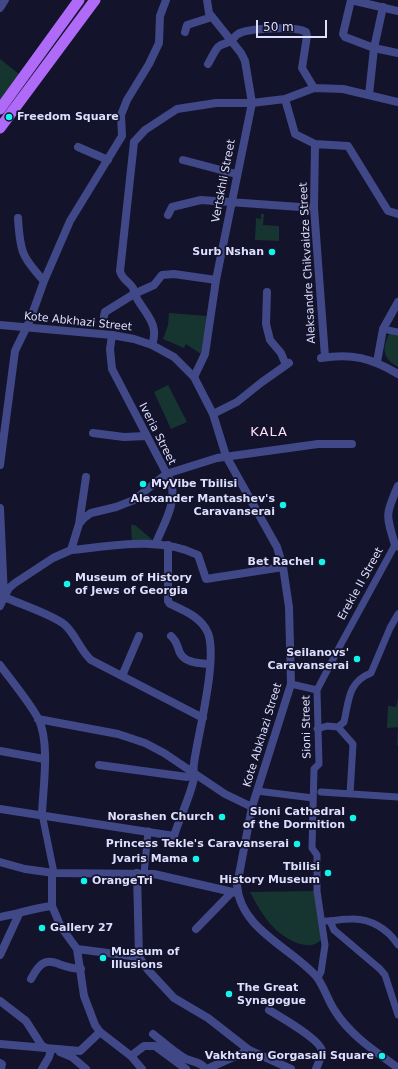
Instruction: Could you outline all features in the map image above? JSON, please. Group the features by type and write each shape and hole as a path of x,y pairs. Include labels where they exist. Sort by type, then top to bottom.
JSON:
{"main road":[{"path":"0,109 79,0"},
{"path":"0,128 95,0"}],"street":[{"path":"0,8 5,0"},
{"path":"0,465 15,351 27,327 44,281 70,221 122,136 121,115 127,100 149,64 159,43 160,16 166,0"},
{"name":"Vertskhli Street","path":"194,377 205,354 216,280 236,174 252,103 245,61 241,52 231,42 209,13 207,0"},
{"path":"398,11 351,0 344,34 345,37 374,48 398,53"},
{"path":"369,95 374,48 383,7"},
{"path":"185,32 187,25 212,17"},
{"path":"208,64 218,47 231,42 238,34 269,29 290,28 306,32 307,36 302,68 314,88"},
{"path":"152,345 155,338 152,320 134,294 133,288 121,278 120,271 134,142 145,130 177,109 216,103 252,103 285,100 314,88 343,89 398,102"},
{"path":"285,100 295,134 315,144 348,146 388,211 398,214"},
{"path":"122,136 134,142"},
{"name":"Aleksandre Chikvaidze Street","path":"315,144 314,208 323,358 353,356 377,362"},
{"path":"78,147 108,160"},
{"path":"183,160 236,174"},
{"path":"168,215 172,207 201,200 314,208"},
{"path":"18,218 20,248 24,258 44,281"},
{"path":"104,316 105,312 134,294 154,284 162,275 174,274 216,280"},
{"path":"213,414 237,402 287,364 281,353 270,340 266,324 267,292"},
{"path":"398,302 383,329 377,362 398,374"},
{"name":"Kote Abkhazi Street","path":"0,325 112,334 152,345 174,357 194,377 213,414 226,456 277,547 283,567 289,607 291,684 252,807 237,885 234,892"},
{"path":"383,329 398,332"},
{"name":"Iveria Street","path":"112,334 110,349 112,369 171,482 174,492 172,505 156,543"},
{"path":"93,433 124,437 146,436"},
{"path":"79,524 91,513 116,507 134,500 166,474 226,456 318,444 352,444"},
{"path":"71,550 79,524 86,477"},
{"name":"Erekle II Street","path":"318,690 341,644 397,546 386,518 390,503 398,486"},
{"path":"0,508 2,597 0,606"},
{"path":"2,597 14,583 54,558 71,550 156,543 198,555 206,579 283,567"},
{"path":"0,809 42,814 174,836 194,777 193,773 203,718 210,641 201,622 192,615 170,604 168,601 168,546"},
{"path":"2,597 64,624 74,635 86,656 90,660 203,718"},
{"path":"338,727 344,722 347,703 353,687 360,677 371,673 390,628 398,614"},
{"path":"122,676 139,636"},
{"path":"171,636 176,640 183,657 189,661 209,664"},
{"path":"0,665 38,719 43,737 44,759 42,814 54,874 52,876 52,906 61,927 77,949 84,996 100,1032 131,1056 142,1069"},
{"name":"Sioni Street","path":"291,684 318,690 317,729 319,764 314,769 312,848 317,855 317,891 320,920 325,945 321,972 318,978"},
{"path":"38,719 118,734 138,741 164,753 225,794 252,807"},
{"path":"317,729 327,726 338,727 353,744 350,794"},
{"path":"0,751 44,759"},
{"path":"99,765 187,777 193,773"},
{"path":"257,792 313,798"},
{"path":"321,792 350,794 390,800 398,797"},
{"path":"148,831 140,874 138,928 139,956 152,975 174,998 208,1018 249,1050 291,1069"},
{"path":"0,862 26,870 54,874 140,874 165,876 234,892 247,916 279,946 301,961 318,978 334,1010 345,1026 359,1039 398,1068"},
{"path":"196,929 234,892"},
{"path":"0,917 19,914 35,908 52,906"},
{"path":"0,955 19,914"},
{"path":"320,920 330,921 350,918 370,922 390,934 398,945"},
{"path":"330,921 334,930 380,969 385,976 398,1015"},
{"path":"77,949 139,956"},
{"path":"31,979 37,966 42,962 50,962 70,968 81,969"},
{"path":"0,1000 26,1021 42,1046 72,1057 86,1069"},
{"path":"269,1010 311,1037 321,1048 322,1052 316,1069"},
{"path":"0,1044 54,1050 80,1051 100,1032"},
{"path":"153,1034 180,1055 203,1065 206,1069 249,1050"},
{"path":"131,1056 144,1046 155,1046 186,1069"},
{"path":"42,1069 54,1050"}],"green space":[{"path":"0,59 19,74 0,101"},
{"path":"261,214 264,214 263,225 279,226 279,241 255,240 256,218 261,219"},
{"path":"169,313 207,316 201,354 186,344 184,348 163,339 168,325"},
{"path":"390,333 398,334 398,367 389,360 385,353 385,344"},
{"path":"168,385 187,422 171,429 154,392"},
{"path":"131,525 135,525 155,542 132,543"},
{"path":"398,698 398,727 387,728 388,706 396,707"},
{"path":"314,891 321,940 309,945 300,944 291,940 276,930 259,909 250,892"}],"place":[{"name":"Freedom Square","path":"9,117"},
{"name":"Surb Nshan","path":"272,252"},
{"name":"MyVibe Tbilisi","path":"143,484"},
{"name":"Alexander Mantashev's Caravanserai","path":"283,505"},
{"name":"Bet Rachel","path":"322,562"},
{"name":"Museum of History of Jews of Georgia","path":"67,584"},
{"name":"Seilanovs' Caravanserai","path":"357,659"},
{"name":"Norashen Church","path":"222,817"},
{"name":"Sioni Cathedral of the Dormition","path":"353,818"},
{"name":"Princess Tekle's Caravanserai","path":"297,844"},
{"name":"Jvaris Mama","path":"196,859"},
{"name":"Tbilisi History Museum","path":"328,873"},
{"name":"OrangeTri","path":"84,881"},
{"name":"Gallery 27","path":"42,928"},
{"name":"Museum of Illusions","path":"103,958"},
{"name":"The Great Synagogue","path":"229,994"},
{"name":"Vakhtang Gorgasali Square","path":"382,1056"}],"district":[{"name":"KALA","path":"269,433"}]}
